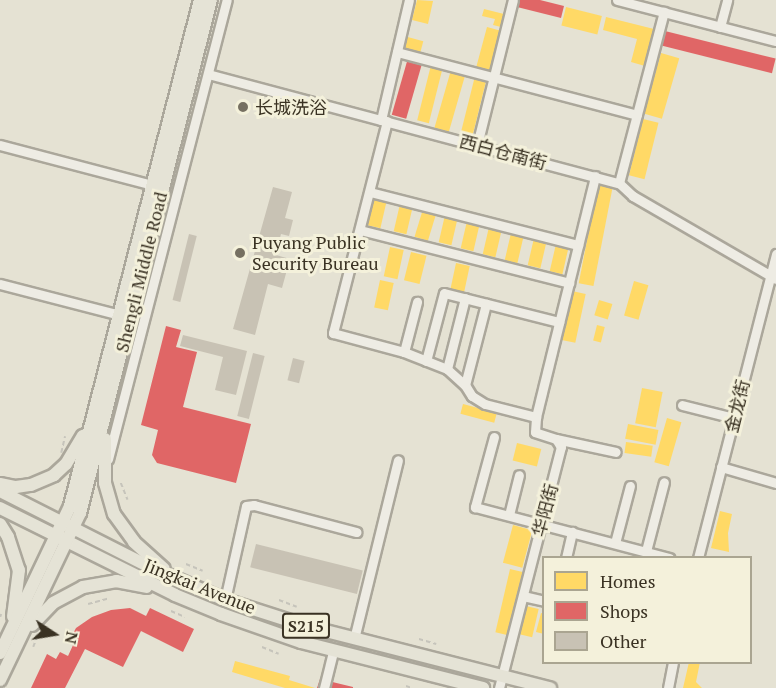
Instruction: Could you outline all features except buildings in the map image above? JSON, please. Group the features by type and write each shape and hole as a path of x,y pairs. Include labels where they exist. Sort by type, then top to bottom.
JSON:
{"main road":[{"name":"Shengli Middle Road","path":"102,401 152,184 200,0"},
{"name":"Shengli Middle Road","path":"13,641 69,527 211,0"},
{"path":"102,401 108,498 123,528 173,578"},
{"path":"0,484 16,487 31,485 54,475 77,448 102,401"},
{"name":"Jingkai Avenue","path":"0,491 173,578 225,600 501,682 550,688"},
{"name":"Jingkai Avenue","path":"0,508 175,595 255,626 333,651 466,686 483,688"},
{"path":"0,524 8,537 19,570 13,641 0,680"},
{"path":"0,653 53,603 83,587 130,582 175,595"}],"street":[{"path":"105,470 227,0"},
{"path":"410,0 397,52 370,192 333,333 404,352 447,369 465,385 472,396 485,404 536,417"},
{"path":"477,145 513,0"},
{"path":"617,0 776,41"},
{"path":"720,27 727,0"},
{"path":"619,183 664,12"},
{"path":"397,52 637,115"},
{"name":"西白仓南街","path":"208,74 619,183 633,196 773,278"},
{"path":"0,146 152,184"},
{"path":"595,176 536,417 535,432 616,452"},
{"path":"370,192 578,245"},
{"path":"360,230 569,283"},
{"name":"金龙街","path":"699,556 773,278 776,254"},
{"path":"0,285 120,315"},
{"path":"426,361 444,293 559,322"},
{"path":"447,369 465,298"},
{"path":"404,352 417,302"},
{"path":"465,385 486,304"},
{"path":"682,405 734,418"},
{"path":"494,437 476,507 662,556"},
{"name":"华阳街","path":"501,682 561,447 556,439"},
{"path":"354,639 398,460"},
{"path":"721,467 776,483"},
{"path":"508,515 519,475"},
{"path":"646,551 664,482"},
{"path":"615,543 630,486"},
{"path":"225,600 246,506 254,505 356,532"},
{"path":"566,556 572,532"},
{"path":"523,596 542,601"},
{"path":"324,688 333,651"},
{"path":"668,688 674,664"}],"path":[{"path":"61,453 65,436"},
{"path":"120,483 128,500"},
{"path":"186,564 204,571"},
{"path":"88,604 107,599"},
{"path":"279,600 297,607"},
{"path":"171,611 185,617"},
{"path":"33,647 38,634"},
{"path":"419,639 436,644"},
{"path":"262,647 279,654"},
{"path":"406,686 412,688"}],"tunnel":[{"path":"0,500 160,579 221,606 350,647 428,664"}],"place":[{"name":"长城洗浴","path":"243,107"},
{"name":"Puyang Public Security Bureau","path":"240,253"}]}
